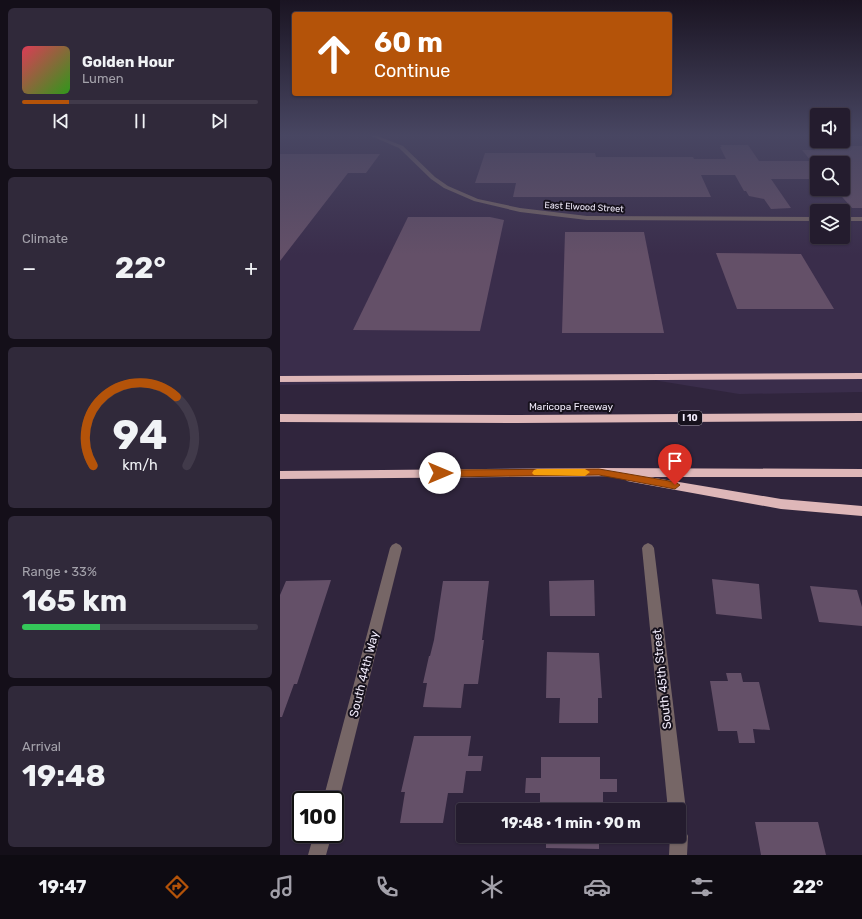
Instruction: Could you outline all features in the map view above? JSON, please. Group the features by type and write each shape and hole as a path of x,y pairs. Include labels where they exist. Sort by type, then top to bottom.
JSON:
{"highway":[{"path":"280,379 862,376"},
{"name":"Maricopa Freeway","path":"280,418 518,419 862,417"},
{"path":"599,472 781,504 862,510"},
{"path":"280,475 599,472 862,473"}],"street":[{"name":"East Elwood Street","path":"430,175 446,187 476,200 520,210 587,218 810,219"},
{"path":"850,219 862,219"},
{"name":"South 44th Way","path":"333,791 396,548"},
{"name":"South 45th Street","path":"648,548 676,803"},
{"path":"317,855 320,843"},
{"path":"678,855 679,843"}],"shaded area":[{"path":"280,175 810,175 810,196 850,196 850,175 862,175 862,392 739,394 641,378 280,385"}],"building":[{"path":"280,175 347,175 280,261"},
{"path":"478,175 810,175 810,179 771,179 791,208 771,209 764,199 749,196 746,191 744,191 735,175 701,175 711,197 513,197 516,183 475,183"},
{"path":"850,175 862,175 862,208 852,208 841,196 850,196"},
{"path":"408,217 490,217 504,220 480,331 353,330"},
{"path":"565,232 644,232 664,333 562,333"},
{"path":"716,253 801,254 834,309 737,309"},
{"path":"712,579 759,584 762,619 716,614"},
{"path":"331,580 297,684 294,684 282,717 280,717 280,595 286,581"},
{"path":"594,580 595,616 550,616 549,581"},
{"path":"443,581 489,581 482,640 484,640 478,684 464,684 461,708 423,707 427,683 423,683 434,640"},
{"path":"810,586 857,590 862,607 862,626 819,622"},
{"path":"547,652 599,653 602,698 598,698 598,723 559,723 560,698 546,698"},
{"path":"726,673 741,673 743,682 759,682 770,730 753,729 755,743 739,743 737,731 718,731 710,681 728,681"},
{"path":"414,736 471,736 468,756 483,756 481,771 466,771 463,793 448,793 443,823 400,823 405,792 401,792"},
{"path":"541,757 600,757 600,779 617,779 617,792 603,792 603,803 540,803 540,793 525,793 526,778 541,778"},
{"path":"755,822 818,822 826,855 761,855"},
{"path":"546,843 599,843 599,849 546,848"}],"slow traffic":[{"path":"537,473 585,472"}],"route":[{"path":"440,473 599,472 675,485"}]}
